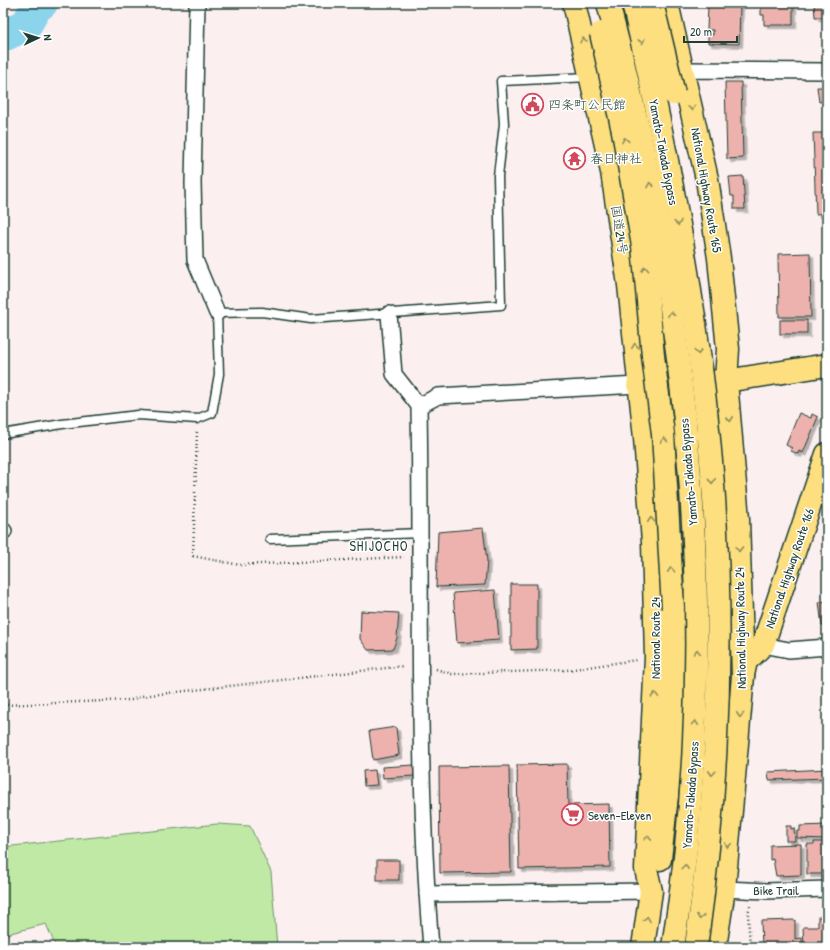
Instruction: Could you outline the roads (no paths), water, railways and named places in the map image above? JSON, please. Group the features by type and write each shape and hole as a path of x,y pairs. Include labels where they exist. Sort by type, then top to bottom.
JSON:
{"highway":[{"path":"574,3 591,77"},
{"path":"594,3 623,131 643,246 653,356 663,434 673,608 674,695 672,757 659,869 651,891 643,947"},
{"name":"Yamato-Takada Bypass","path":"608,3 632,96 661,246 680,375 691,499 697,608 697,691 688,833 673,947"},
{"name":"Yamato-Takada Bypass","path":"633,3 650,77 693,310 714,498 718,607 717,692 709,835 696,947"},
{"path":"652,3 674,94 690,170 719,349 726,381"},
{"name":"National Highway Route 165","path":"667,3 684,70 707,179 719,258 728,349 726,381"},
{"name":"国道24号","path":"591,77 612,172 629,285 638,384"},
{"path":"638,384 726,381 827,365"},
{"name":"National Highway Route 24","path":"715,947 724,889 743,676 738,520 726,381"},
{"name":"National Route 24","path":"638,384 645,438 653,542 656,657 646,869 651,891"},
{"name":"National Highway Route 166","path":"743,676 746,661 763,644 827,454"},
{"path":"651,891 724,889"}],"street":[{"path":"197,3 192,182 195,260 217,313"},
{"path":"591,77 684,70 827,71"},
{"path":"389,314 394,374 419,406 421,533 420,664 427,894 431,947"},
{"path":"419,406 438,396 638,384"},
{"path":"763,644 789,650 827,646"},
{"name":"Bike Trail","path":"724,889 766,891 827,889"},
{"path":"427,894 651,891"}],"lane":[{"path":"3,434 62,424 138,415 197,419 212,413 219,374 217,313 262,312 311,319 501,305 498,183 504,124 501,81 591,77"},
{"path":"270,539 421,533"}],"waterway":[{"path":"3,36 26,25 36,8 42,3"}],"place":[{"name":"四条町公民館","path":"532,104"},
{"name":"春日神社","path":"574,158"},
{"name":"Seven-Eleven","path":"573,815"}],"district":[{"name":"SHIJOCHO","path":"379,545"}]}
